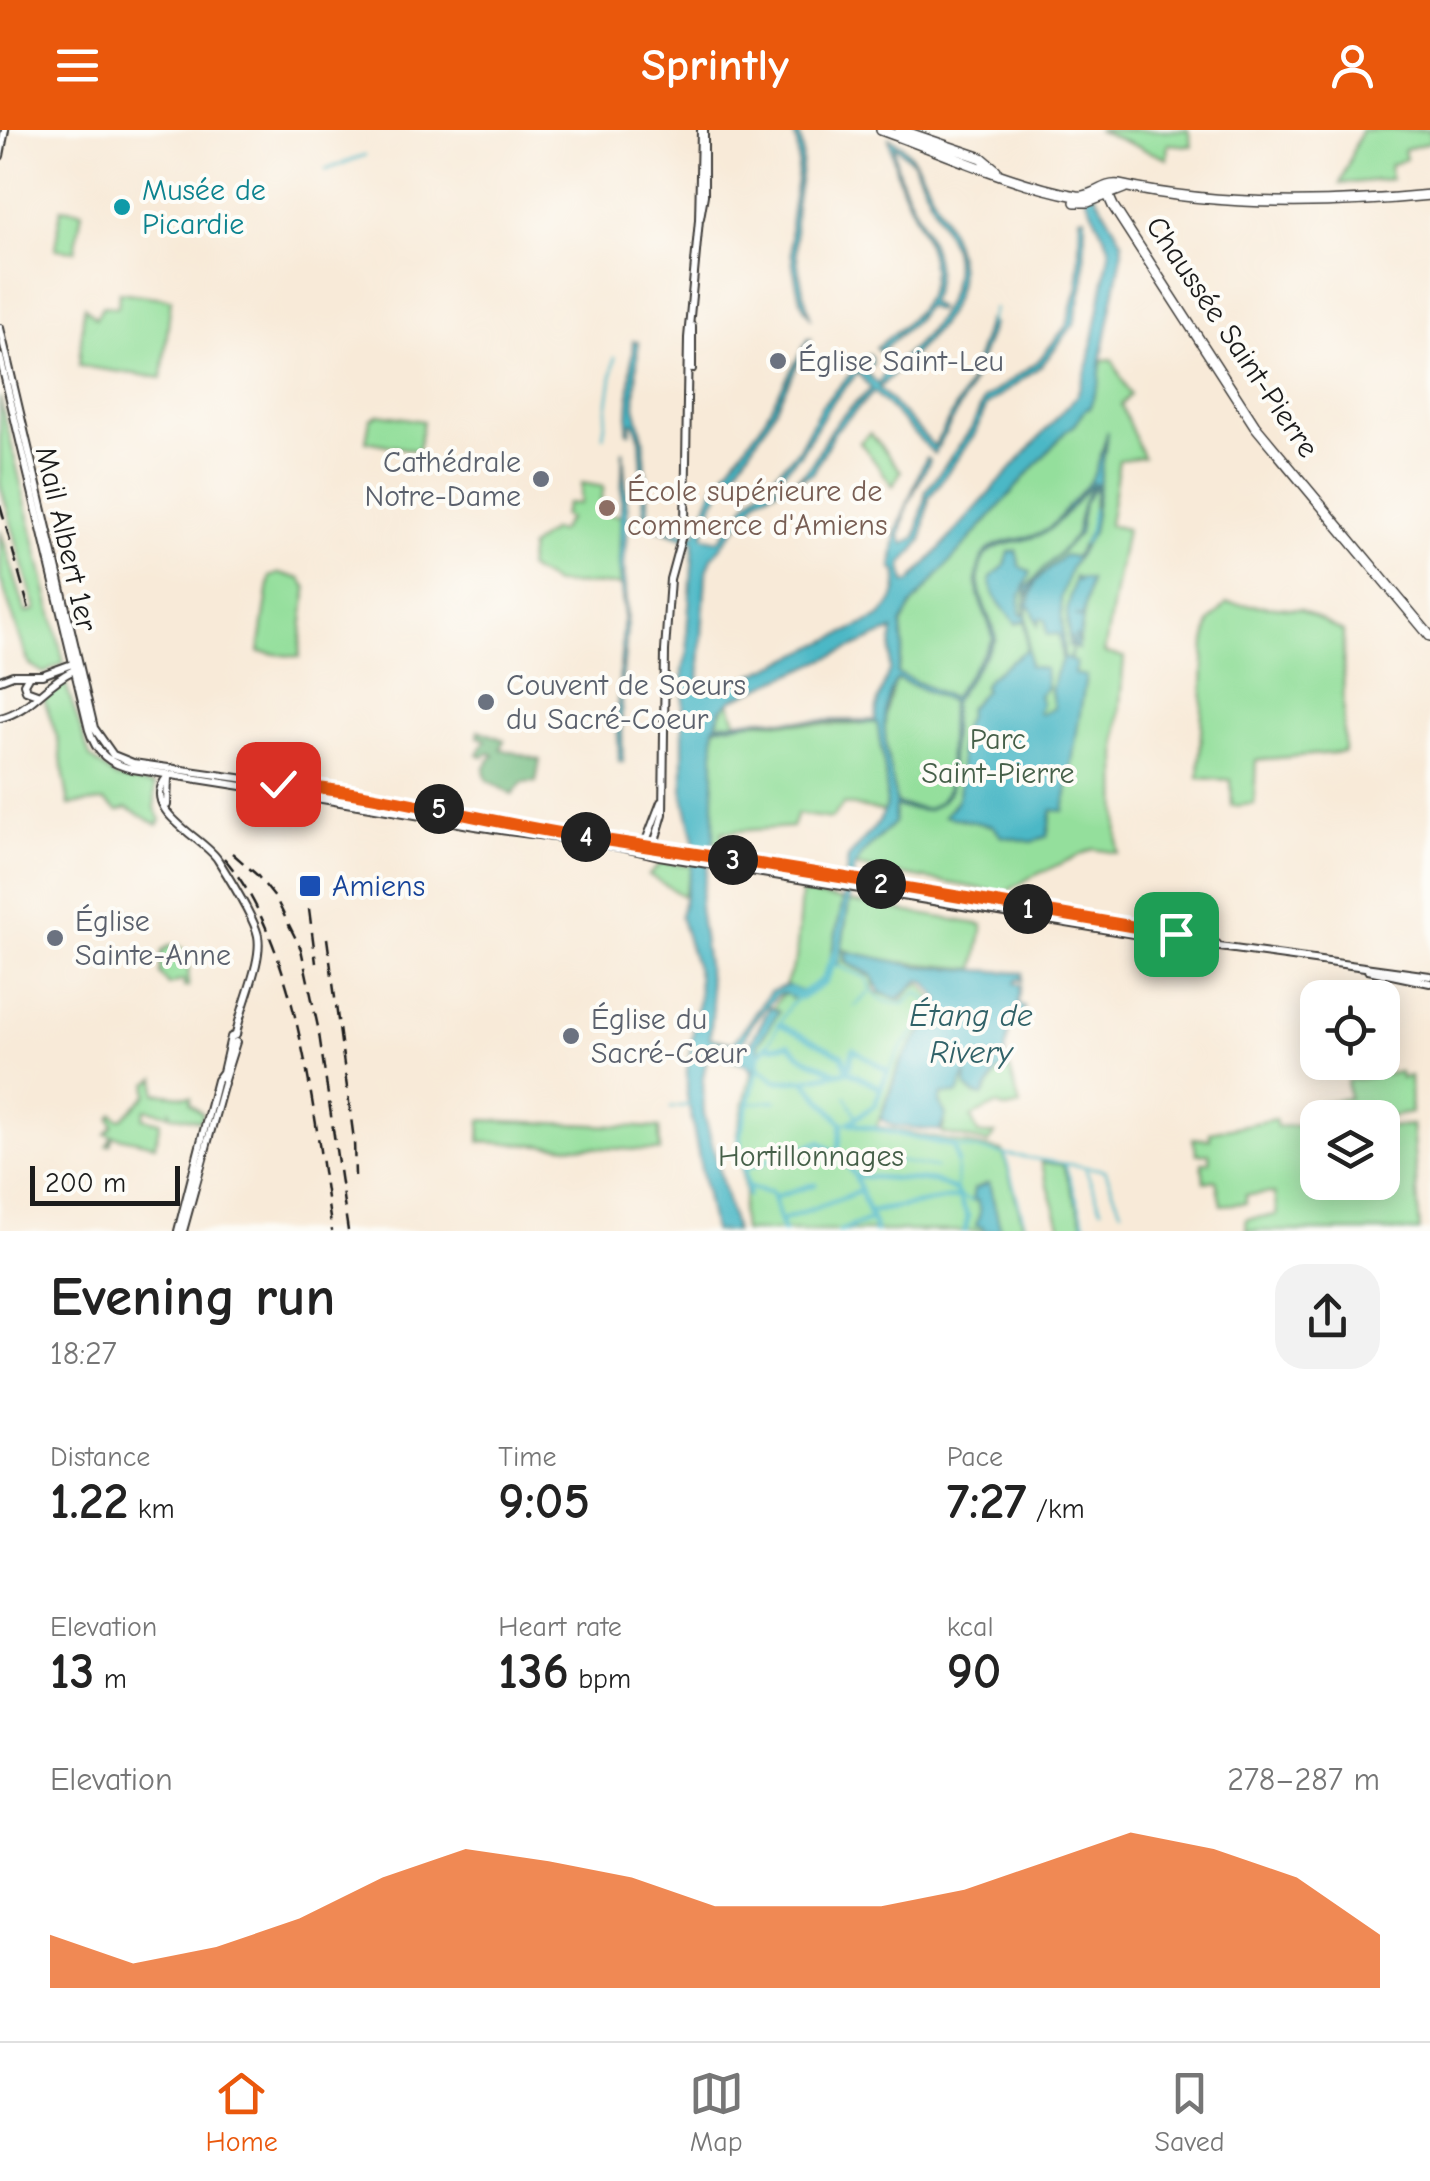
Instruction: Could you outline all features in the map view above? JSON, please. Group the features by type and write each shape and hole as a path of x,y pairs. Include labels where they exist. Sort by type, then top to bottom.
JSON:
{"main road":[{"path":"0,156 6,130"},
{"path":"648,849 663,798 665,651 670,580 682,535 702,130"},
{"path":"882,130 1052,190 1068,200 1124,188 1319,203 1430,195"},
{"path":"900,130 982,158 998,172"},
{"name":"Chaussée Saint-Pierre","path":"1102,192 1255,426 1430,636"},
{"name":"Mail Albert 1er","path":"0,328 3,358 91,737 104,757 121,766 169,771"},
{"path":"0,680 75,666"},
{"path":"0,718 27,706 75,666"},
{"path":"38,675 43,680 40,692"},
{"path":"28,676 26,690 40,692"},
{"path":"180,1231 257,953 258,935 214,853 184,832 168,812 169,771 366,796 691,857 1176,941 1218,944"},
{"path":"721,862 844,878 1430,981"}],"green space":[{"path":"1097,130 1188,130 1192,146 1168,144 1167,159"},
{"path":"1361,130 1430,130 1430,142 1404,150 1406,159 1390,165 1391,179 1340,184"},
{"path":"61,208 82,211 75,251 55,249"},
{"path":"119,292 171,299 162,378 79,366 84,306 96,318 103,306 118,307"},
{"name":"Parc Saint-Pierre","path":"1112,359 1130,395 1121,405 1143,457 1119,460 1109,525 1126,529 1104,653 1124,657 1117,739 1118,853 1093,849 1005,893 854,866 857,856 890,813 844,804 831,819 797,814 792,827 722,832 721,843 713,841 712,748 720,714 729,702 737,723 835,725 884,718 900,663 901,624 912,605 1080,417 1102,360"},
{"path":"0,397 64,663 44,673 29,664 0,578 0,529 26,613 36,610 0,484"},
{"path":"379,414 423,421 418,451 366,441 370,419"},
{"path":"870,433 901,471 893,486 860,442"},
{"path":"582,483 604,487 598,513 623,516 619,565 623,585 554,584 527,568 530,547 552,530 559,532 568,519 563,515 567,503 580,504"},
{"path":"280,573 301,579 307,588 299,657 259,652 270,577"},
{"path":"1227,603 1300,609 1343,632 1344,752 1256,760 1254,804 1232,806 1231,780 1199,778 1205,642 1210,622"},
{"path":"62,681 90,757 116,778 155,785 155,808 161,820 158,825 127,808 118,811 104,801 69,805 58,740 44,699"},
{"path":"479,730 504,740 501,749 540,760 536,782 522,783 512,795 486,779 484,768 494,755 478,754 486,740 478,737"},
{"path":"661,863 693,866 683,896 649,875"},
{"name":"Hortillonnages","path":"801,893 983,925 975,969 877,960 845,950 844,962 873,978 875,992 902,1000 914,986 922,984 938,1006 898,1066 877,1126 1003,1151 1025,1231 743,1231 741,1211 745,1194 737,1133 752,1069 743,1057 781,995 796,959"},
{"path":"177,945 189,954 188,987 184,987 184,980 169,985 160,974 162,951"},
{"path":"1010,1069 1020,1106 1007,1109 996,1105 971,1117 978,1134 995,1134 988,1143 942,1133 942,1093 966,1072 983,1095 997,1072"},
{"path":"1400,1072 1401,1078 1410,1076 1411,1113 1400,1115 1400,1100 1337,1100 1349,1098 1347,1081 1400,1080"},
{"path":"156,1078 156,1093 191,1097 190,1103 203,1114 201,1121 171,1115 170,1111 169,1114 145,1109 143,1118 160,1122 155,1145 113,1136 107,1145 112,1136 106,1134 113,1126 110,1118 113,1114 123,1118 147,1095 148,1083"},
{"path":"1275,1119 1277,1127 1300,1125 1300,1200 1400,1200 1400,1126 1412,1125 1420,1231 1247,1231 1246,1219 1277,1215 1274,1193 1246,1195 1246,1203 1221,1205 1216,1180 1204,1182 1202,1163 1210,1162 1209,1153 1197,1154 1193,1139 1210,1139 1210,1132"},
{"path":"481,1120 659,1128 660,1151 480,1142"},
{"path":"1041,1162 1063,1165 1086,1231 1062,1231"}],"water":[{"path":"793,130 798,130 803,154 795,223 801,282 810,316 800,298 792,254 790,227 798,163"},
{"path":"889,138 909,153 919,168 948,226 959,263 959,282 945,317 879,388 934,446 968,385 988,321 993,324 969,390 934,454 874,392 835,431 813,473 760,497 712,558 706,574 699,683 710,691 728,686 878,618 888,607 897,584 896,571 892,569 896,533 922,466 927,457 930,460 907,506 900,537 904,544 916,537 926,491 971,429 984,399 1038,361 1067,325 1078,285 1080,217 1085,216 1084,280 1074,324 1042,365 987,405 975,434 929,498 922,540 902,565 905,583 910,582 1077,395 1089,362 1110,248 1079,185 1087,180 1122,241 1123,250 1099,383 1089,409 912,605 901,625 903,647 897,673 952,698 993,639 977,586 980,563 986,552 1004,542 1037,535 1054,524 1092,478 1108,431 1092,532 1070,569 1061,599 1064,658 1069,660 1072,649 1074,674 1086,676 1064,811 1052,810 1047,836 1032,842 1001,836 993,826 944,816 958,797 960,735 967,709 985,690 983,686 989,677 1027,649 1025,620 1016,624 995,597 991,578 1005,565 1009,552 1016,550 1020,566 1031,572 1020,598 1020,614 1024,615 1025,603 1029,603 1036,581 1064,555 1075,557 1090,531 1097,483 1084,503 1079,534 1043,570 1075,536 1083,503 1094,482 1050,529 1033,538 1000,546 983,559 979,586 996,639 953,702 950,791 942,801 927,811 895,807 894,823 861,855 855,867 839,964 829,965 848,858 886,808 886,778 877,723 796,721 875,720 889,671 893,630 733,699 721,709 716,724 763,718 783,721 714,727 714,837 699,907 713,1007 710,1038 733,1043 770,992 786,985 800,991 792,999 788,994 778,994 752,1023 742,1044 748,1047 770,1007 779,1012 758,1044 753,1074 747,1065 708,1053 703,1077 704,1113 735,1231 713,1231 687,1096 687,1069 699,998 698,975 680,916 696,849 683,792 683,669 688,651 694,541 645,525 640,439 634,422 630,433 627,432 633,341 638,342 635,406 644,441 649,516 656,525 695,535 714,487 761,425 811,339 766,426 714,502 703,536 719,540 748,502 798,450 822,405 869,354 872,365 865,371 878,384 926,334 950,294 953,249 913,162 895,145 903,183 936,261 936,282 929,302 938,308 936,311 926,306 880,352 876,348 916,312 926,297 932,267 924,236 898,177","holes":["858,373 871,389 835,424 803,474 770,487 801,453 830,405","1026,606 1031,607 1038,625 1040,618 1045,619 1047,635 1059,634 1062,660 1051,691 1054,708 1041,714 1039,695 1047,688 1045,669 1029,666","897,679 950,701 948,790 927,810 896,804 886,740 886,709"]},
{"path":"623,450 628,518 624,565 627,627 621,697 623,762 619,762 617,710 624,616 619,565"},
{"path":"1075,577 1078,581 1090,580 1083,617 1075,616 1083,619 1079,644 1076,634 1078,649 1074,648 1072,636 1072,648 1069,647 1067,612"},
{"name":"Étang de Rivery","path":"845,951 917,966 1023,973 1022,981 1018,979 1015,983 1021,985 1018,1005 1024,1006 1024,1014 1010,1030 1004,1069 997,1072 983,1096 966,1088 967,1072 958,1094 942,1094 940,1103 946,1115 940,1131 894,1126 880,1119 901,1062 938,1015 940,1001 920,980 898,999 881,993 872,975 847,963"},
{"path":"989,1183 1001,1231 984,1231 976,1226 980,1212 977,1200 972,1201 974,1189"}],"waterway":[{"path":"326,170 365,155"},
{"path":"989,324 994,308"},
{"path":"603,436 615,357"},
{"path":"1083,544 1089,535 1093,509"},
{"path":"790,991 801,996 824,981 836,954"},
{"path":"833,964 867,978 872,990 885,1001 904,1004 917,992 932,1004 932,1012 888,1071"},
{"path":"855,1006 869,993"},
{"path":"768,1044 790,1005 801,996"},
{"path":"779,1024 842,1055 848,1071 881,1088 875,1105 849,1123 954,1146 957,1162"},
{"path":"837,1073 800,1055 789,1044 768,1044 759,1055 758,1067 776,1081 804,1080 842,1123 838,1151 855,1176 935,1181 956,1191 968,1217 965,1231"},
{"path":"804,1080 848,1071 853,1049 888,1071 881,1088"},
{"path":"748,1195 739,1136 758,1067"},
{"path":"846,1096 857,1117"},
{"path":"750,1103 776,1101"},
{"path":"671,1108 689,1105"},
{"path":"842,1123 849,1123"},
{"path":"744,1169 820,1142 838,1152"},
{"path":"954,1146 1105,1170 1121,1210"},
{"path":"1005,1156 1027,1231"},
{"path":"844,1160 903,1162 936,1168"},
{"path":"956,1191 957,1162"},
{"path":"1065,1165 1088,1231"},
{"path":"1086,1170 1101,1208"},
{"path":"855,1176 876,1231"},
{"path":"775,1197 815,1184"},
{"path":"747,1187 772,1193 783,1231"},
{"path":"780,1221 861,1191"},
{"path":"960,1197 972,1201"},
{"path":"868,1212 960,1197"},
{"path":"840,1231 869,1220"}],"railway":[{"path":"0,505 29,609"},
{"path":"232,853 276,899 301,949 318,1027 348,1231"},
{"path":"224,858 249,894 270,937 286,985 310,1087 332,1231"},
{"path":"309,909 316,963"},
{"path":"327,938 354,1140 355,1176"}],"place":[{"name":"Musée de Picardie","path":"122,207"},
{"name":"Église Saint-Leu","path":"778,361"},
{"name":"Cathédrale Notre-Dame","path":"541,479"},
{"name":"École supérieure de commerce d'Amiens","path":"607,508"},
{"name":"Couvent de Soeurs du Sacré-Coeur","path":"486,702"},
{"name":"Amiens","path":"310,886"},
{"name":"Église Sainte-Anne","path":"55,938"},
{"name":"Église du Sacré-Cœur","path":"571,1036"}],"route":[{"path":"278,784 1176,934"}]}
